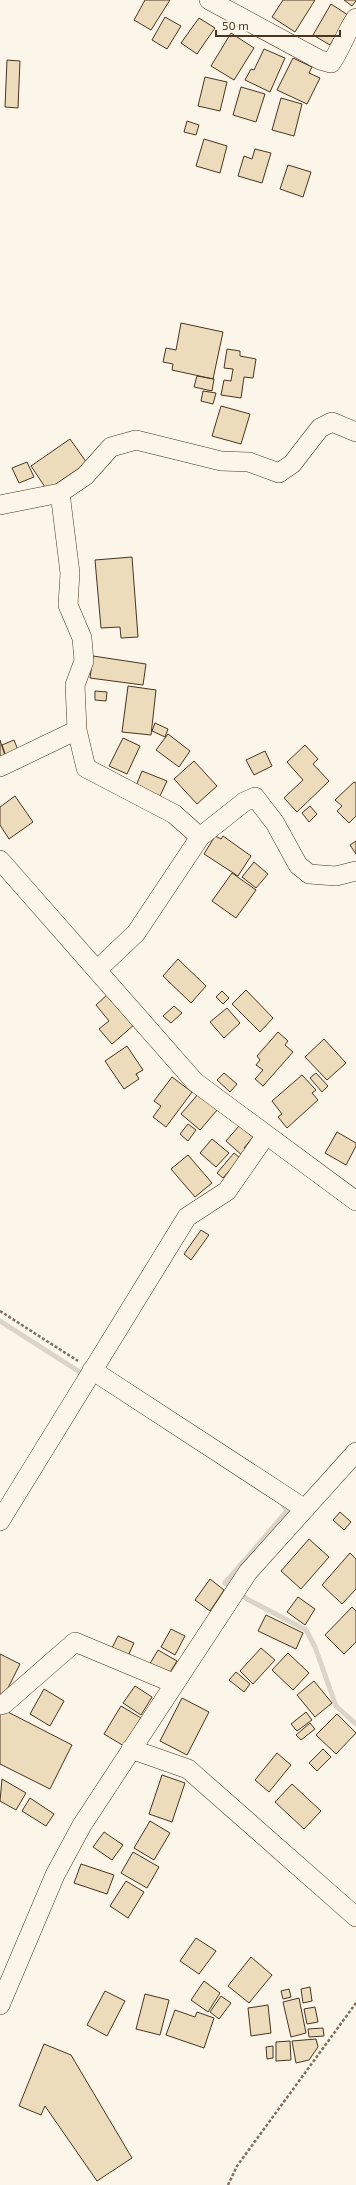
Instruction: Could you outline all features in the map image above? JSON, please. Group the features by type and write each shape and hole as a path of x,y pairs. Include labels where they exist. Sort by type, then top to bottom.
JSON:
{"street":[{"path":"210,0 320,60 331,63 339,52 347,30 356,18"},
{"path":"0,505 60,493 85,476 111,447 136,440 221,461 249,462 279,473 292,464 320,428 332,422 356,432"},
{"path":"60,493 70,573 68,605 82,638 84,661 75,685 77,730 86,768 174,814 200,837"},
{"path":"0,767 77,730"},
{"path":"97,970 136,933 200,837 244,802 255,797 276,823 298,865 309,874 336,876 356,871"},
{"path":"0,860 195,1082 356,1201"},
{"path":"0,1521 187,1217 226,1191 266,1135"},
{"path":"92,1370 305,1508"},
{"path":"0,2005 55,1875 82,1825 173,1683 248,1572 356,1452"},
{"path":"0,1705 4,1704 75,1642 173,1683"},
{"path":"131,1749 188,1769 356,1917"}],"path":[{"path":"0,1310 92,1370"},
{"path":"228,2185 237,2166 356,2003"}],"building":[{"path":"145,0 170,0 151,30 134,20"},
{"path":"283,0 315,0 295,32 272,17"},
{"path":"344,0 356,0 356,1 352,6"},
{"path":"331,4 348,15 330,45 313,35"},
{"path":"165,17 181,26 167,49 152,40"},
{"path":"199,18 215,28 197,54 181,43"},
{"path":"231,33 254,48 234,80 211,66"},
{"path":"264,49 285,58 270,92 245,80 251,69 254,70"},
{"path":"293,58 312,67 309,73 320,78 307,104 277,90"},
{"path":"7,60 20,61 18,108 5,107"},
{"path":"205,77 227,82 220,111 198,106"},
{"path":"241,87 265,94 256,122 233,115"},
{"path":"281,98 302,104 294,136 272,130"},
{"path":"187,121 199,125 196,135 184,132"},
{"path":"204,139 227,146 220,173 196,166"},
{"path":"255,149 271,153 262,183 238,176 244,156 252,159"},
{"path":"288,165 311,172 303,197 280,189"},
{"path":"181,323 223,332 213,379 172,370 173,364 163,362 166,348 176,350"},
{"path":"227,349 240,351 240,356 256,359 253,378 244,377 241,398 221,395 224,380 231,381 233,369 224,368"},
{"path":"197,376 214,379 212,391 194,387"},
{"path":"203,391 216,393 213,404 201,401"},
{"path":"221,406 250,414 241,444 212,436"},
{"path":"70,439 87,463 47,490 31,466"},
{"path":"27,462 34,477 19,483 12,468"},
{"path":"132,557 138,637 121,638 120,627 101,628 95,560"},
{"path":"93,656 146,664 143,685 90,678"},
{"path":"128,686 156,690 151,735 122,732"},
{"path":"95,691 107,692 106,701 95,700"},
{"path":"155,723 168,729 165,737 152,731"},
{"path":"168,734 190,751 179,767 156,750"},
{"path":"123,738 140,746 127,774 109,766"},
{"path":"0,740 6,759 0,761"},
{"path":"14,740 20,755 7,759 2,745"},
{"path":"305,745 318,759 313,764 329,781 297,812 284,798 303,780 287,762"},
{"path":"265,751 272,766 254,775 246,760"},
{"path":"194,761 217,786 197,804 174,779"},
{"path":"142,771 167,781 160,796 136,786"},
{"path":"354,782 356,783 356,816 349,823 337,811 342,806 335,800"},
{"path":"15,796 33,822 9,839 0,825 0,807"},
{"path":"310,806 317,814 309,822 302,813"},
{"path":"215,836 221,839 223,836 251,856 238,876 204,854"},
{"path":"356,841 356,854 350,845"},
{"path":"254,862 268,874 256,888 242,877"},
{"path":"232,873 256,890 236,918 212,901"},
{"path":"178,959 206,986 191,1003 163,976"},
{"path":"246,990 273,1018 260,1032 232,1004"},
{"path":"222,991 229,998 223,1004 216,997"},
{"path":"109,993 135,1024 112,1044 99,1029 109,1021 96,1005"},
{"path":"174,1006 182,1013 171,1023 163,1016"},
{"path":"227,1008 240,1023 224,1038 210,1022"},
{"path":"278,1032 288,1041 285,1045 293,1052 263,1086 255,1079 263,1070 256,1065 260,1060 257,1056"},
{"path":"324,1039 346,1063 327,1080 305,1057"},
{"path":"127,1046 143,1070 136,1074 139,1079 124,1089 105,1061"},
{"path":"224,1073 237,1084 230,1092 217,1080"},
{"path":"316,1073 328,1086 322,1092 310,1078"},
{"path":"302,1075 316,1090 312,1093 318,1100 287,1128 278,1117 282,1114 272,1101"},
{"path":"172,1077 192,1092 166,1127 153,1117 161,1106 154,1101"},
{"path":"199,1093 218,1109 200,1130 181,1114"},
{"path":"188,1124 196,1130 188,1141 180,1134"},
{"path":"239,1126 253,1137 244,1148 248,1151 244,1157 226,1141"},
{"path":"337,1132 356,1143 356,1146 346,1165 325,1153"},
{"path":"212,1139 229,1153 216,1167 200,1153"},
{"path":"234,1153 240,1158 223,1178 217,1173"},
{"path":"188,1155 212,1183 195,1197 171,1169"},
{"path":"201,1230 209,1235 191,1260 184,1254"},
{"path":"340,1512 351,1522 344,1530 333,1520"},
{"path":"309,1539 329,1557 301,1589 281,1571"},
{"path":"350,1553 356,1559 356,1589 342,1604 322,1585"},
{"path":"210,1579 224,1590 210,1611 195,1600"},
{"path":"298,1597 315,1609 305,1625 287,1612"},
{"path":"352,1607 356,1611 356,1642 344,1654 325,1635"},
{"path":"266,1615 303,1633 296,1649 258,1631"},
{"path":"171,1629 185,1636 175,1655 161,1647"},
{"path":"118,1636 134,1643 127,1658 111,1650"},
{"path":"261,1648 275,1660 253,1684 240,1671"},
{"path":"158,1650 177,1661 167,1677 148,1667"},
{"path":"288,1653 309,1673 293,1690 272,1670"},
{"path":"0,1654 20,1664 2,1700 0,1699"},
{"path":"236,1672 250,1684 244,1692 229,1680"},
{"path":"314,1681 332,1703 315,1717 297,1695"},
{"path":"135,1686 152,1697 141,1715 123,1703"},
{"path":"44,1689 64,1701 50,1726 30,1714"},
{"path":"182,1698 209,1712 187,1755 160,1741"},
{"path":"121,1706 141,1718 124,1746 104,1734"},
{"path":"2,1709 72,1745 50,1789 0,1764 0,1713"},
{"path":"306,1712 312,1720 297,1731 291,1724"},
{"path":"337,1714 356,1733 336,1754 316,1735"},
{"path":"310,1723 315,1729 301,1740 296,1735"},
{"path":"323,1749 331,1757 317,1771 309,1763"},
{"path":"277,1753 291,1765 269,1792 255,1780"},
{"path":"162,1775 185,1783 172,1822 149,1814"},
{"path":"2,1779 26,1793 16,1810 0,1801"},
{"path":"292,1784 321,1811 304,1829 275,1802"},
{"path":"30,1798 54,1814 46,1826 22,1811"},
{"path":"150,1821 170,1833 154,1860 134,1848"},
{"path":"104,1832 123,1845 112,1860 93,1847"},
{"path":"133,1852 159,1867 147,1888 121,1873"},
{"path":"81,1864 114,1875 107,1894 74,1883"},
{"path":"126,1881 144,1892 128,1918 110,1906"},
{"path":"196,1938 216,1951 199,1974 180,1961"},
{"path":"251,1957 272,1975 249,2003 228,1986"},
{"path":"204,1981 220,1993 208,2012 191,2000"},
{"path":"310,1987 312,2001 303,2003 301,1989"},
{"path":"289,1989 291,1997 283,1999 281,1991"},
{"path":"105,1991 125,2001 107,2036 87,2025"},
{"path":"145,1994 169,2000 160,2035 136,2029"},
{"path":"221,1996 231,2003 219,2019 210,2012"},
{"path":"299,1998 306,2033 291,2037 283,2002"},
{"path":"268,2005 271,2033 251,2036 248,2008"},
{"path":"315,2007 318,2022 307,2024 304,2009"},
{"path":"175,2010 195,2017 197,2012 214,2018 204,2048 166,2035"},
{"path":"323,2028 324,2036 309,2037 308,2029"},
{"path":"316,2039 318,2047 309,2060 296,2063 292,2041"},
{"path":"290,2041 291,2060 276,2061 276,2042"},
{"path":"44,2044 71,2055 132,2158 97,2181 45,2106 41,2115 19,2106"},
{"path":"273,2046 273,2058 267,2059 266,2047"}],"waterway":[{"path":"0,1321 86,1376"},
{"path":"282,1503 287,1511 225,1583 247,1599 306,1630 315,1647 336,1706 356,1724"}]}
